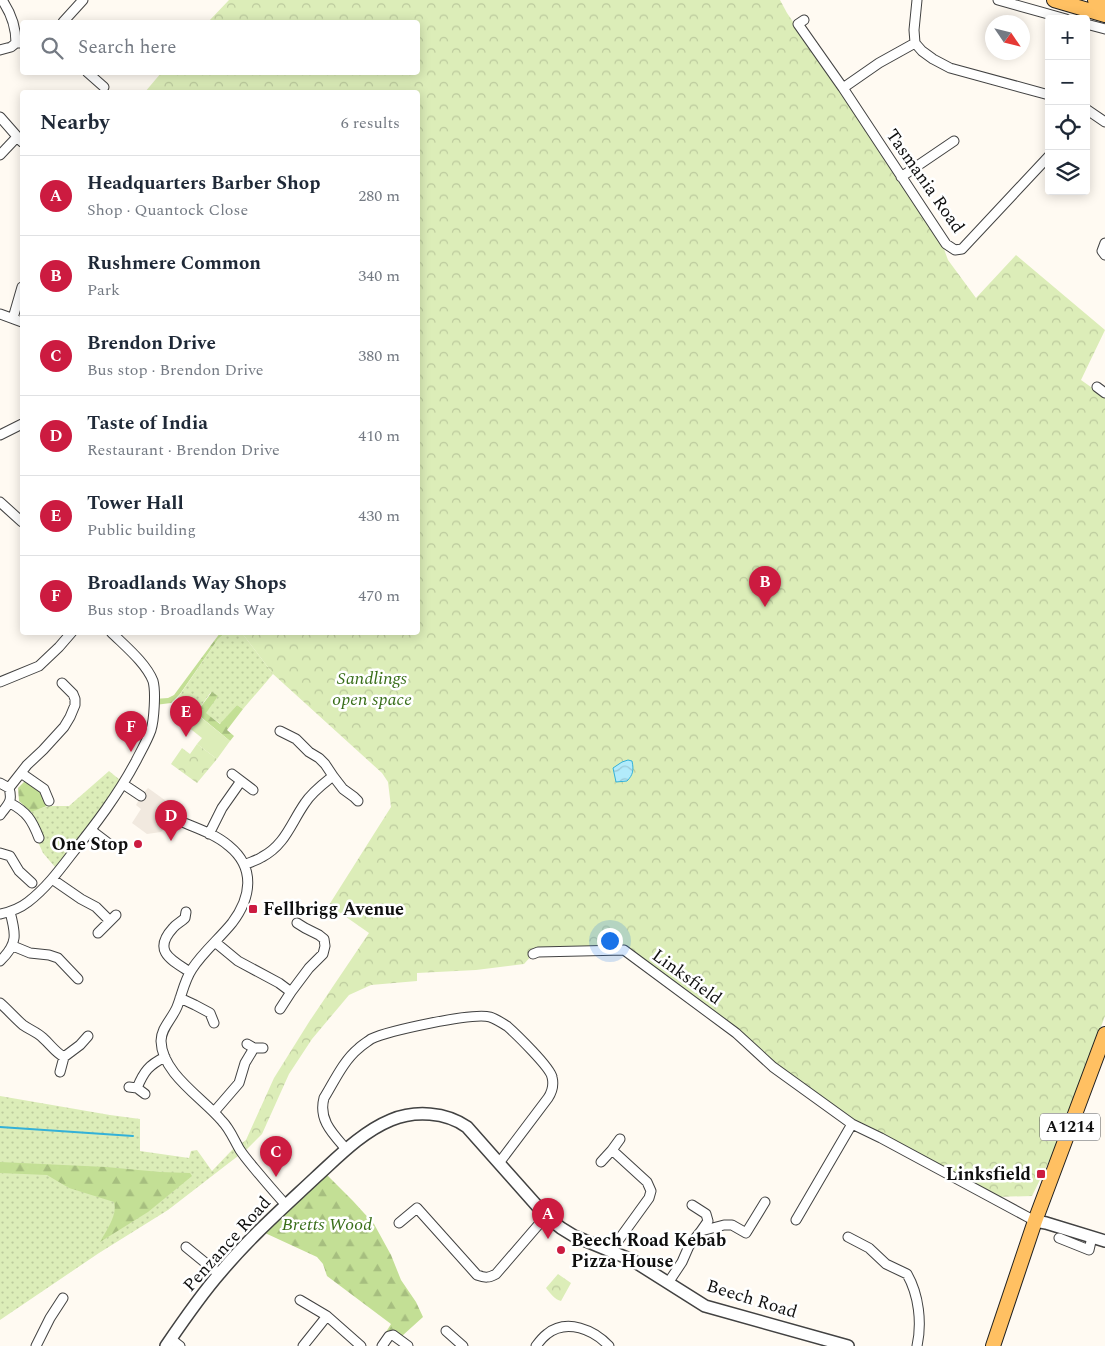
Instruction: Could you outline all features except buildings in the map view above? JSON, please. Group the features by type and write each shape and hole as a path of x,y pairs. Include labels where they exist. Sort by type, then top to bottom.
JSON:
{"main road":[{"path":"1054,0 1105,15"},
{"path":"1095,0 1105,3"},
{"name":"A1214","path":"993,1346 1035,1221 1105,1034"}],"street":[{"path":"0,50 11,48 20,43 8,10 2,0"},
{"path":"66,20 83,0"},
{"path":"917,0 914,30 915,43 933,59 950,68 1045,93"},
{"path":"998,0 1052,15"},
{"name":"Tasmania Road","path":"804,20 798,24 843,88 946,244 955,250 962,249 1045,160"},
{"path":"1090,25 1105,29"},
{"path":"843,88 879,63 915,43"},
{"path":"90,75 104,87"},
{"path":"1090,112 1105,122"},
{"path":"0,117 20,139 0,155"},
{"path":"901,177 954,140"},
{"path":"1105,243 1102,251 1105,255"},
{"path":"13,318 20,294"},
{"path":"0,314 20,321"},
{"path":"1097,387 1105,393"},
{"path":"0,435 20,425"},
{"path":"1,504 20,520"},
{"path":"0,682 39,666 60,647 70,635"},
{"path":"0,914 10,912 26,904 52,879 91,830 123,784 143,748 150,730 155,705 153,682 146,669 134,654 114,635"},
{"path":"9,788 64,727 75,705 73,694 62,682"},
{"path":"280,731 296,739 309,752 319,758 343,789 352,791 358,802"},
{"path":"21,773 44,789 49,802"},
{"path":"232,774 253,790"},
{"path":"244,865 274,850 289,831 306,802 319,787 333,776"},
{"path":"209,834 222,808 241,781"},
{"path":"0,783 9,788 12,796 10,802 0,815"},
{"path":"123,784 141,796"},
{"path":"10,802 21,808 29,817 39,838"},
{"path":"175,819 209,834 229,846 244,865 248,881 247,894 241,910 190,972 174,1014 162,1034 162,1049 176,1074 223,1122 240,1152 286,1205"},
{"path":"91,830 112,846"},
{"path":"0,853 10,856 19,872 32,883"},
{"path":"52,879 113,918 98,933"},
{"path":"0,961 13,946 15,931 10,912"},
{"path":"185,919 174,926 166,937 164,951 172,961 190,972"},
{"path":"280,1009 291,992 323,954 325,946 324,940 319,934 295,921"},
{"path":"215,942 238,962 279,983 291,992"},
{"path":"13,946 30,953 58,958 80,981"},
{"name":"Linksfield","path":"533,954 538,952 624,950 736,1033 773,1067 852,1124 1035,1221"},
{"path":"180,998 195,1004 210,1014 214,1022"},
{"path":"0,1003 18,1021 42,1037 57,1053 64,1057"},
{"path":"346,1149 326,1123 323,1115 323,1104 324,1098 351,1055 370,1040 412,1028 462,1017 488,1016 506,1026 547,1066 552,1075 553,1084 548,1098 499,1163"},
{"path":"60,1072 64,1057 90,1035"},
{"path":"214,1112 239,1084 245,1063 255,1047"},
{"path":"146,1094 133,1087 149,1066 165,1057"},
{"name":"Penzance Road","path":"172,1344 219,1274 238,1252 346,1149 372,1130 392,1119 413,1115 432,1114 456,1120 467,1127 499,1163"},
{"path":"796,1220 852,1124"},
{"path":"601,1162 620,1139"},
{"path":"612,1150 646,1182 651,1191 649,1198 612,1252"},
{"name":"Beech Road","path":"499,1163 546,1216 561,1228 574,1236 632,1260 698,1302 714,1309 848,1346"},
{"path":"701,1231 724,1225 732,1225 746,1233 765,1202"},
{"path":"668,1283 682,1262 689,1246 708,1221 706,1214 692,1205"},
{"path":"399,1223 417,1208 477,1275 483,1278 490,1278 496,1274 546,1216"},
{"path":"1035,1221 1105,1241"},
{"path":"848,1237 869,1248 886,1264 907,1274 914,1291 919,1317 917,1346"},
{"path":"1059,1238 1089,1250 1092,1237"},
{"path":"186,1247 219,1274"},
{"path":"36,1346 50,1318 63,1298"},
{"path":"300,1300 327,1316 361,1346"},
{"path":"303,1346 327,1316"},
{"path":"536,1346 551,1331 572,1326 590,1332 609,1346"},
{"path":"446,1331 463,1346"},
{"path":"382,1346 389,1336 393,1335 408,1346"}],"green space":[{"name":"Sandlings open space","path":"229,0 780,0 944,249 948,260 976,298 1016,255 1105,330 1081,380 1105,397 1105,1016 1056,1147 1032,1196 994,1197 852,1124 623,950 533,954 524,964 476,970 417,973 417,981 371,985 349,995 312,1039 289,1074 262,1134 247,1149 246,1140 274,1078 369,933 329,905 391,807 388,782 382,773 273,674 244,635 420,635 420,90 147,90 159,75 420,75 420,20 210,20"},
{"path":"219,635 223,635 180,694 171,703 155,705 154,699 168,698 174,695"},
{"path":"223,635 244,635 273,674 243,709 237,705 221,724 205,713 211,692 196,713 177,699"},
{"path":"212,692 218,696 206,713 220,724 237,705 243,709 227,730 234,736 230,741 196,713"},
{"path":"193,711 230,741 217,759 197,744 202,738 183,723"},
{"path":"197,744 217,759 197,783 171,764 182,748 190,754"},
{"path":"109,771 120,780 89,826 55,867 43,853 38,842 43,839 31,811 49,806 69,806"},
{"path":"26,780 41,791 47,806 31,812 19,801 18,788"},
{"path":"0,1096 140,1119 140,1151 189,1158 191,1151 197,1150 212,1171 232,1150 246,1140 247,1149 168,1210 99,1253 0,1320"},
{"path":"0,1162 190,1173 192,1176 148,1212 100,1242 113,1217 114,1202 69,1188 47,1175 0,1173"},
{"name":"Bretts Wood","path":"327,1175 374,1224 391,1255 401,1280 416,1302 423,1317 402,1336 394,1331 387,1333 391,1324 327,1276 323,1264 317,1257 265,1233"},
{"path":"558,1274 571,1283 561,1301 555,1298 546,1288"}],"shaded area":[{"path":"148,788 180,811 169,827 166,825 161,832 147,834 132,823 141,809 136,805"}],"water":[{"path":"628,760 632,761 633,764 631,777 627,781 616,782 613,768"}],"waterway":[{"path":"0,1127 133,1136"}],"place":[{"name":"Rushmere Common","path":"765,607"},
{"name":"Tower Hall","path":"186,737"},
{"name":"Broadlands Way Shops","path":"131,752"},
{"name":"Taste of India","path":"171,841"},
{"name":"One Stop","path":"138,844"},
{"name":"Fellbrigg Avenue","path":"253,909"},
{"name":"Linksfield","path":"1041,1174"},
{"name":"Brendon Drive","path":"276,1177"},
{"name":"Headquarters Barber Shop","path":"548,1239"},
{"name":"Beech Road Kebab Pizza House","path":"561,1250"}]}
